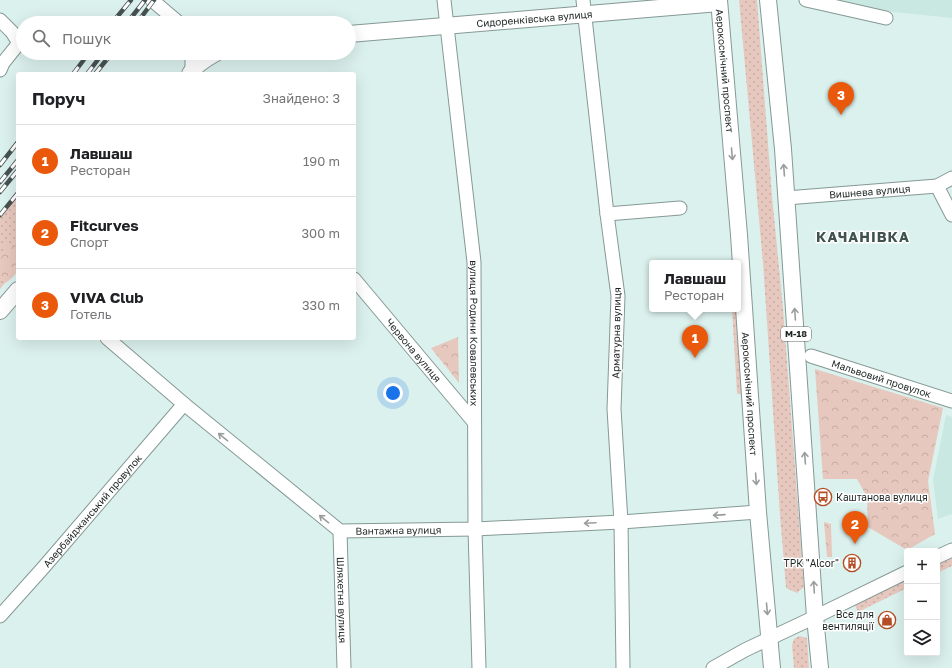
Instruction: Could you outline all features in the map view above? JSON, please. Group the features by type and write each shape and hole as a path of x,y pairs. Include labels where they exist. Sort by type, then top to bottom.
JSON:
{"main road":[{"name":"М-18","path":"768,0 783,149 815,617 820,668"},
{"name":"Сидоренківська вулиця","path":"356,33 448,26 584,7 719,2"},
{"name":"Аерокосмічний проспект","path":"719,2 741,260"},
{"path":"191,72 207,60"},
{"name":"Аерокосмічний проспект","path":"741,265 758,512 772,668"},
{"path":"0,311 16,292"}],"street":[{"path":"152,0 171,16"},
{"name":"вулиця Родини Ковалевських","path":"444,0 474,262 475,528 479,668"},
{"path":"806,0 886,18"},
{"name":"Арматурна вулиця","path":"584,7 607,214 618,296 614,409 621,522 623,668"},
{"path":"0,20 16,38"},
{"path":"0,70 3,63 16,47"},
{"path":"191,72 192,60"},
{"name":"Вишнева вулиця","path":"786,198 937,186 952,178"},
{"path":"937,186 952,215"},
{"path":"607,214 680,208"},
{"name":"Червона вулиця","path":"356,281 474,422"},
{"path":"109,340 184,404 340,531"},
{"name":"Мальвовий провулок","path":"811,356 952,401"},
{"name":"Азербайджанський провулок","path":"0,616 184,404"},
{"name":"Вантажна вулиця","path":"340,531 475,528 621,522 758,512"},
{"name":"Шляхетна вулиця","path":"340,531 344,668"},
{"path":"940,556 952,550"},
{"path":"713,668 769,638 904,573"}],"shaded area":[{"path":"825,0 952,0 952,18 894,12"},
{"path":"946,415 952,417 952,514 938,519 933,480"}],"green space":[{"path":"739,0 757,0 772,196 783,308 804,587 797,593 786,588 763,263"},
{"path":"16,192 16,269 0,289 0,212"},
{"path":"5,245 16,245 16,273 5,283 0,279 0,265"},
{"path":"732,312 736,312 742,395 737,393"},
{"path":"458,337 459,383 431,348"},
{"path":"815,369 943,408 928,481 935,534 910,548 904,548 868,527 867,497 857,479 823,479"},
{"path":"824,522 831,524 832,557 827,557"},
{"path":"952,558 952,566 940,572 940,564"},
{"path":"904,578 904,589 858,612 854,603"},
{"path":"799,636 807,638 809,668 794,668 792,645 794,639"}],"railway":[{"path":"118,16 131,0"},
{"path":"132,16 145,0"},
{"path":"142,16 154,0"},
{"path":"75,72 84,60"},
{"path":"89,72 98,60"},
{"path":"97,72 106,60"},
{"path":"0,165 16,145"},
{"path":"0,182 16,162"},
{"path":"0,192 16,172"},
{"path":"0,215 16,195"}],"place":[{"name":"VIVA Club","path":"841,115"},
{"name":"Лавшаш","path":"695,358"},
{"name":"Каштанова вулиця","path":"823,497"},
{"name":"Fitcurves","path":"855,544"},
{"name":"ТРК \"Alcor\"","path":"852,563"},
{"name":"Все для вентиляції","path":"887,620"}],"district":[{"name":"КАЧАНІВКА","path":"863,237"}]}
